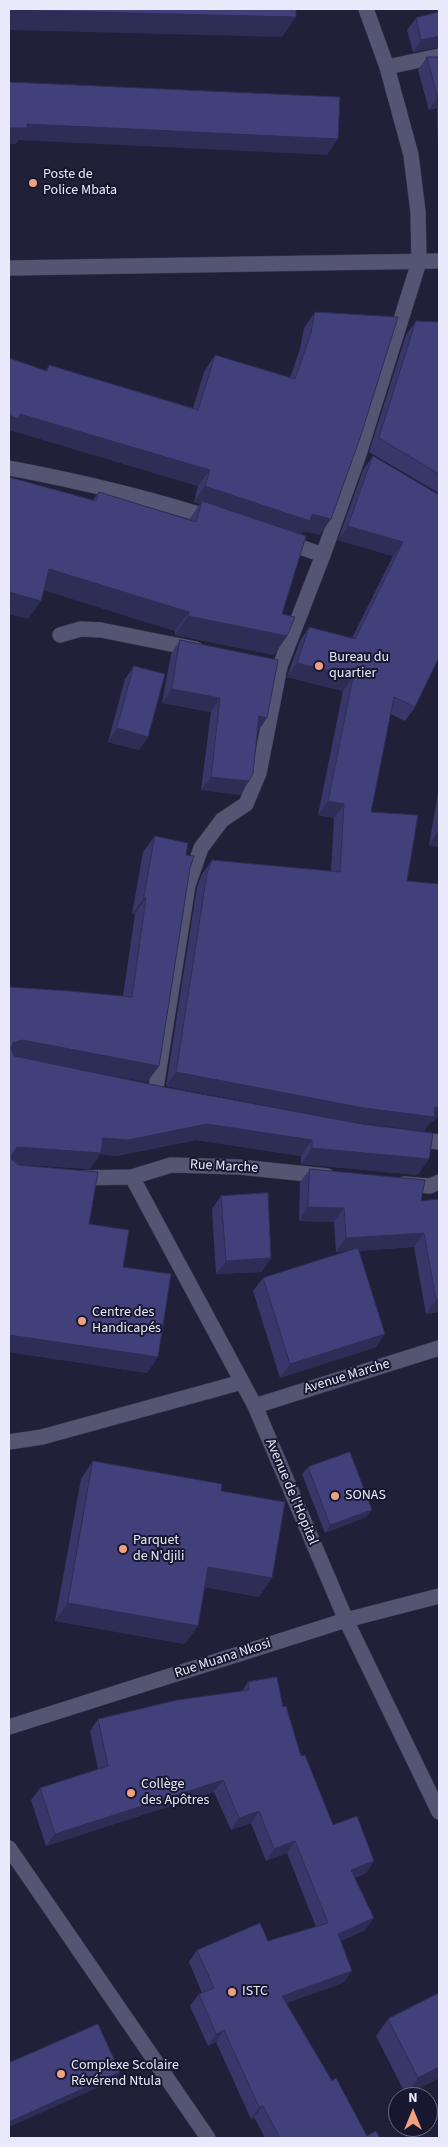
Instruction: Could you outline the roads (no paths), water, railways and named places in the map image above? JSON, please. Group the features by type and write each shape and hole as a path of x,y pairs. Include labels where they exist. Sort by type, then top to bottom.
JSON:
{"street":[{"path":"155,1094 188,884 201,848 222,820 246,804 259,773 280,666 358,457 419,262 418,212 411,155 387,68 366,9"},
{"path":"387,68 439,56"},
{"path":"9,268 439,261"},
{"path":"358,457 373,466"},
{"path":"9,468 61,478 172,505 228,524"},
{"path":"266,536 323,555"},
{"path":"60,635 81,629 101,630 214,652"},
{"path":"262,662 280,666"},
{"path":"136,1090 174,1098"},
{"path":"401,1137 439,1142"},
{"name":"Rue Marche","path":"64,1177 92,1179 132,1177 170,1165 239,1167 344,1178"},
{"name":"Avenue de l'Hopital","path":"132,1177 255,1406 346,1620 439,1812"},
{"path":"392,1182 430,1186 439,1182"},
{"name":"Avenue Marche","path":"255,1406 439,1348"},
{"path":"9,1442 42,1436 242,1382"},
{"name":"Rue Muana Nkosi","path":"9,1727 346,1620 439,1596"},
{"path":"9,1848 208,2138"}],"place":[{"name":"Poste de Police Mbata","path":"33,183"},
{"name":"Bureau du quartier","path":"319,666"},
{"name":"Centre des Handicapés","path":"82,1321"},
{"name":"SONAS","path":"335,1496"},
{"name":"Parquet de N'djili","path":"123,1549"},
{"name":"Collège des Apôtres","path":"131,1793"},
{"name":"ISTC","path":"232,1992"},
{"name":"Complexe Scolaire Révérend Ntula","path":"61,2074"}]}
